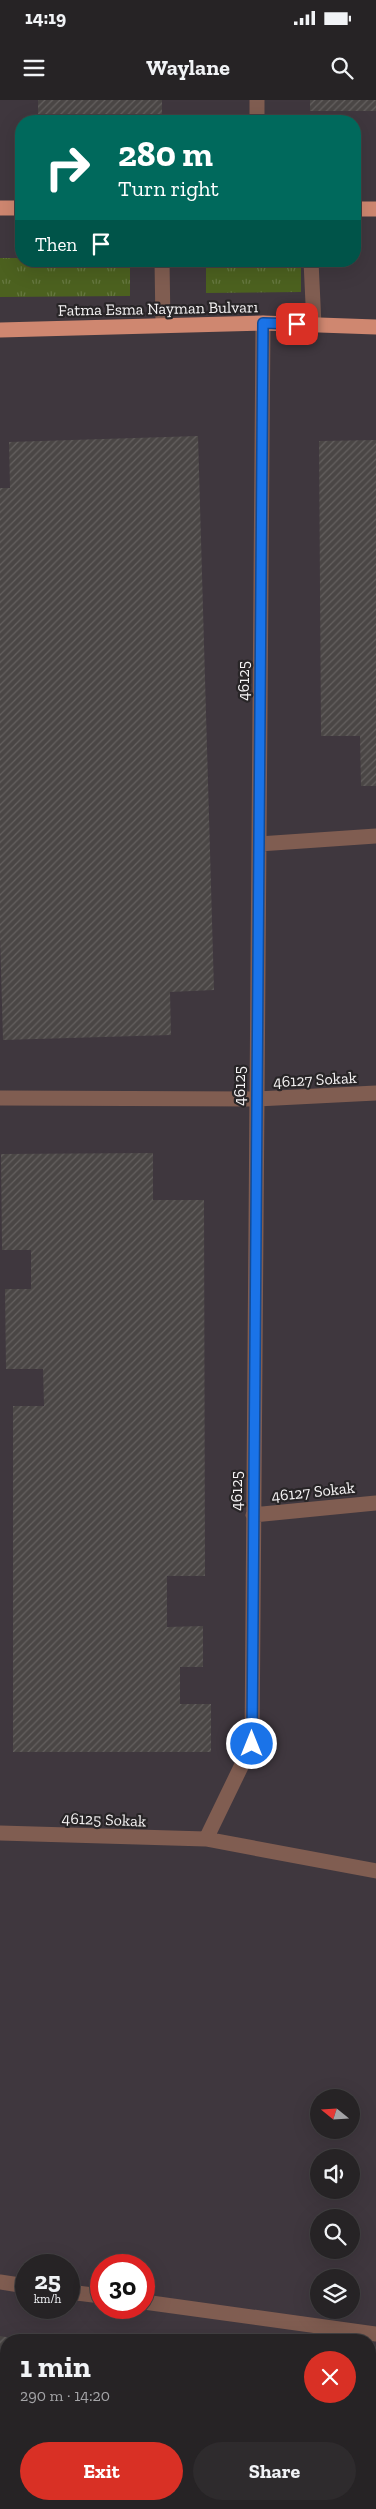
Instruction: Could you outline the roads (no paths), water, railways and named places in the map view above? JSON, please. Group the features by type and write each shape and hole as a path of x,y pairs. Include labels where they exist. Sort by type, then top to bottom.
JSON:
{"main road":[{"path":"0,208 15,208"},
{"path":"361,209 376,209"},
{"name":"Fatma Esma Nayman Bulvarı","path":"0,330 263,323 376,327"}],"street":[{"path":"257,100 257,115"},
{"path":"162,267 163,325"},
{"path":"312,267 314,325"},
{"name":"46125","path":"206,1839 252,1744 263,323"},
{"path":"259,844 376,836"},
{"name":"46127 Sokak","path":"0,1098 257,1100 376,1092"},
{"name":"46127 Sokak","path":"253,1515 376,1503"},
{"name":"46125 Sokak","path":"0,1833 206,1839 376,1871"},
{"path":"0,2282 15,2284"},
{"path":"155,2304 376,2334"}]}
